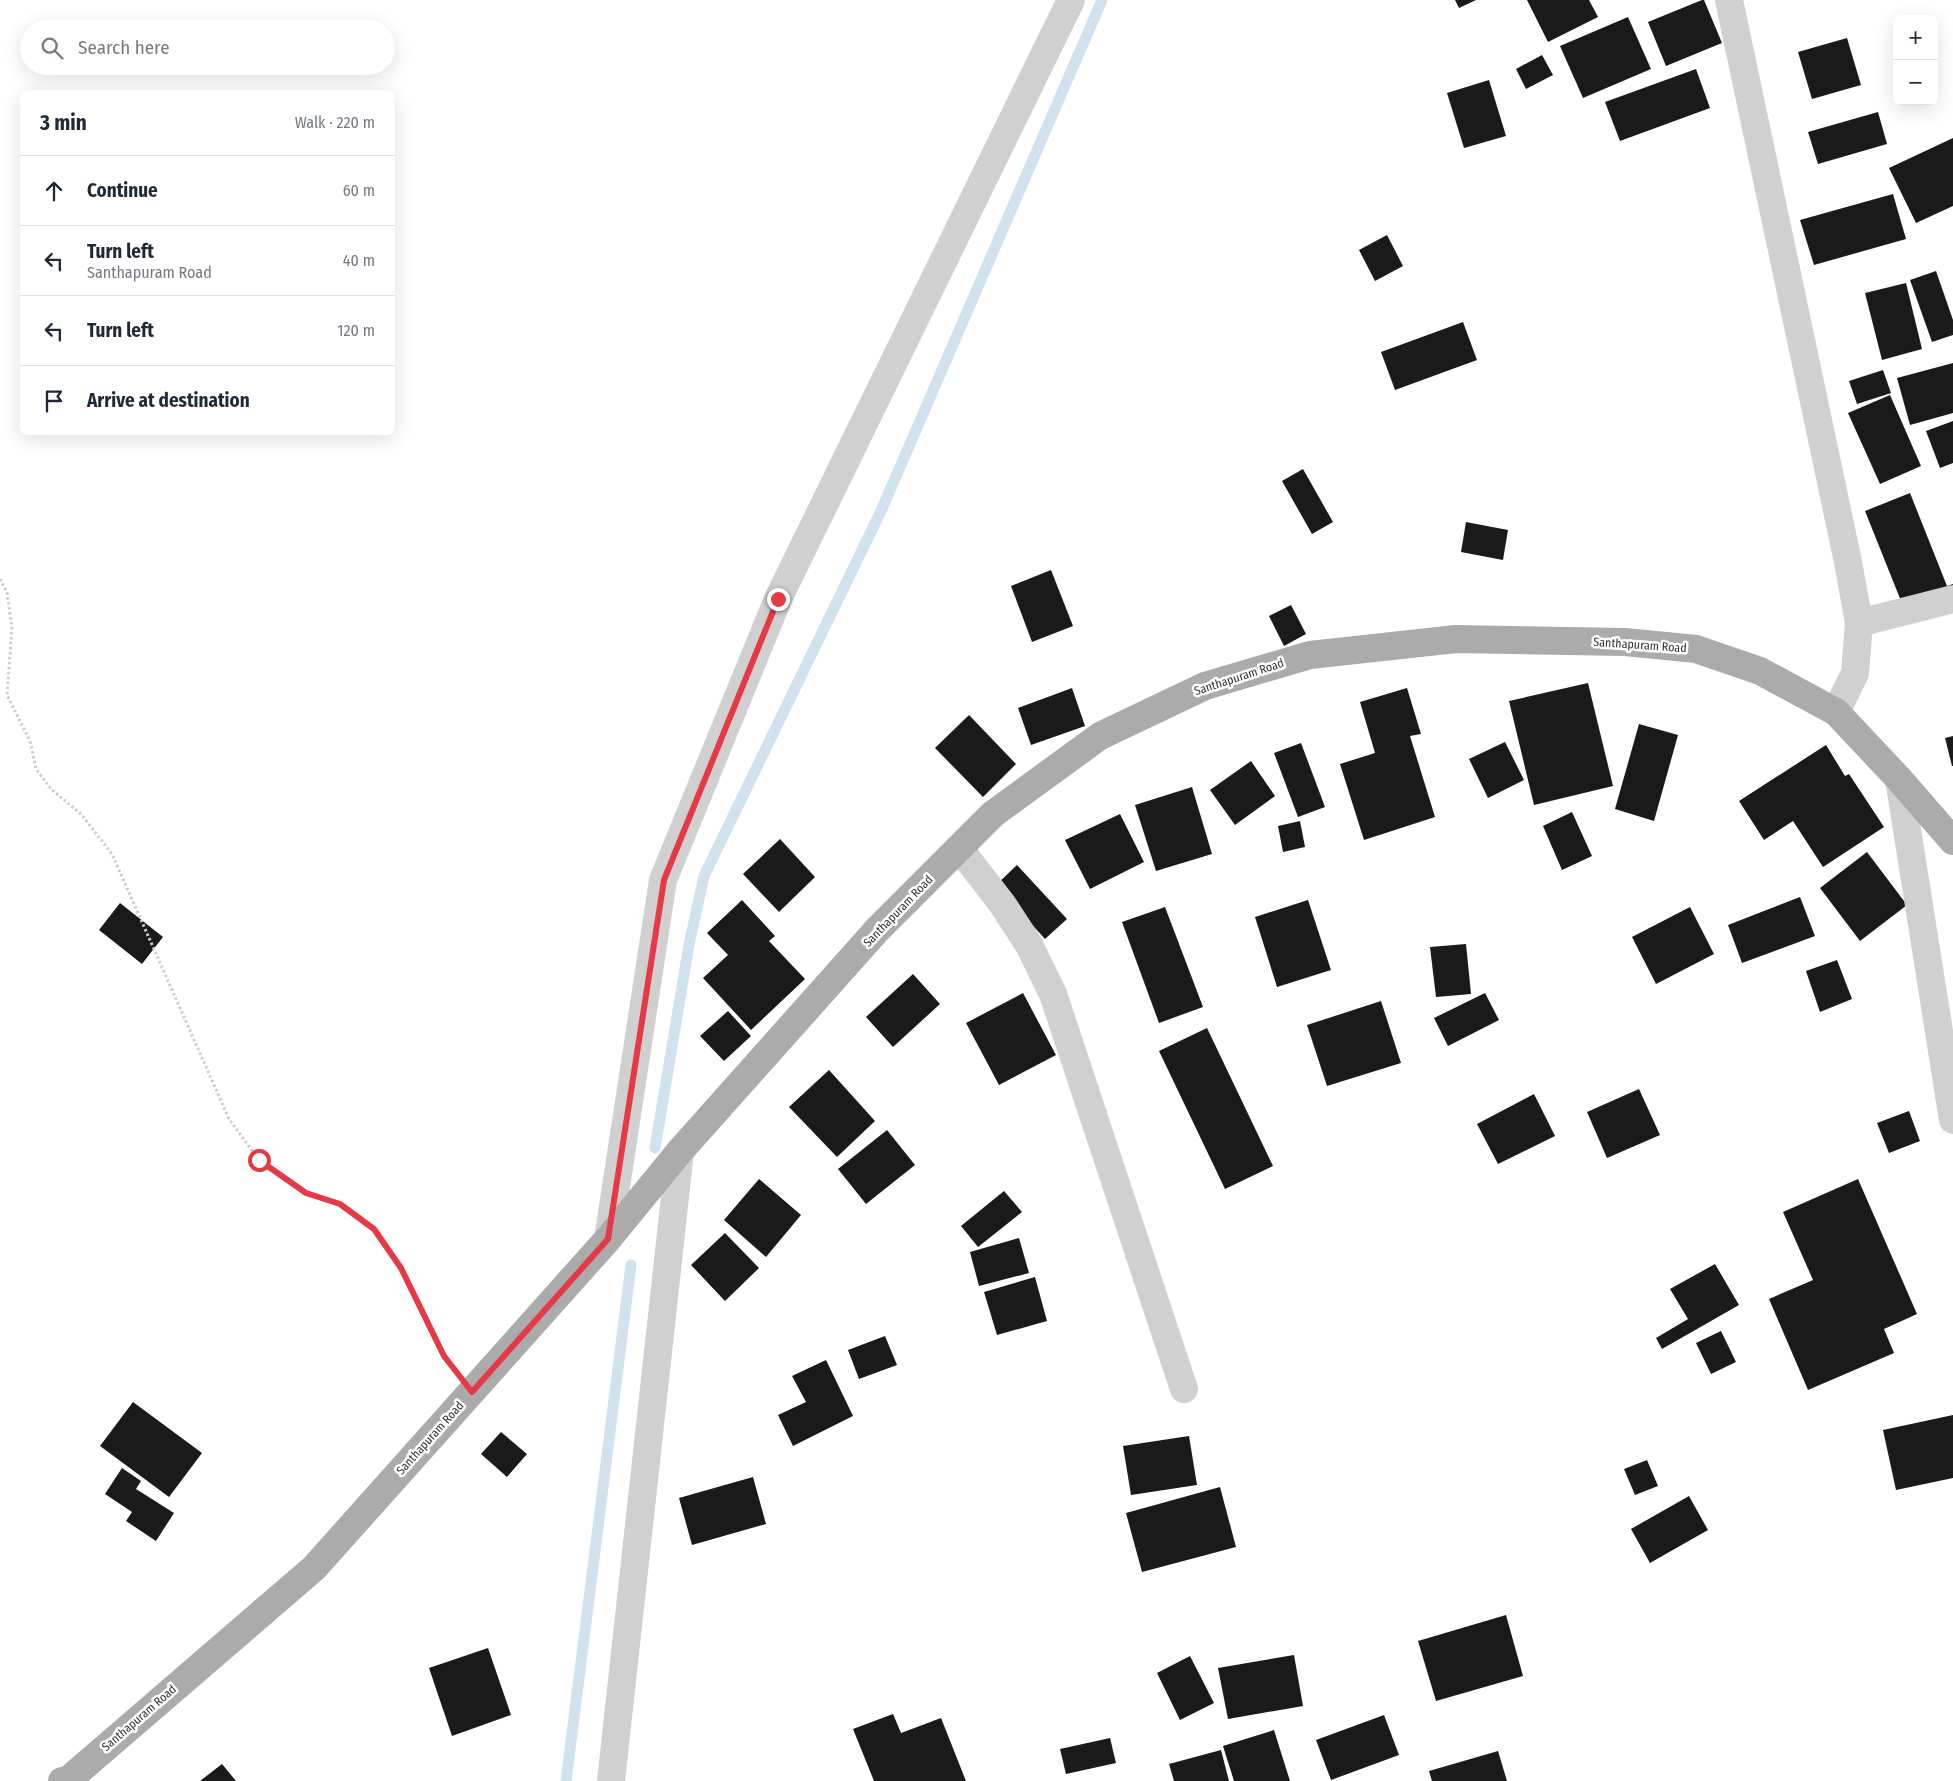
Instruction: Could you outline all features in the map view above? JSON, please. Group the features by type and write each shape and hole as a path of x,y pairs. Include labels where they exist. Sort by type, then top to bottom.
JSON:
{"main road":[{"name":"Santhapuram Road","path":"62,1781 68,1780 314,1568 608,1239 680,1151 877,930 993,814 1100,736 1205,686 1310,655 1456,639 1625,642 1696,649 1760,671 1836,712 1899,779 1953,841"}],"street":[{"path":"608,1239 664,880 778,599 1071,0"},
{"path":"1729,0 1848,562 1859,623 1855,673 1836,712"},
{"path":"1859,623 1953,599"},
{"path":"1899,779 1953,1120"},
{"path":"959,848 1008,913 1029,945 1053,994 1184,1389"},
{"path":"612,1781 680,1151"}],"path":[{"path":"0,579 7,592 12,628 7,695 30,742 36,769 51,788 81,814 112,854 230,1119 259,1160 306,1193 340,1204 374,1229 401,1268 444,1356 472,1392"}],"building":[{"path":"1455,0 1476,0 1459,8"},
{"path":"1527,0 1589,0 1598,17 1548,42"},
{"path":"1704,0 1722,43 1666,66 1648,22"},
{"path":"1628,17 1651,69 1583,98 1560,46"},
{"path":"1847,38 1861,85 1812,99 1798,52"},
{"path":"1542,55 1553,75 1526,89 1516,69"},
{"path":"1696,69 1710,108 1620,141 1605,102"},
{"path":"1489,80 1506,136 1464,148 1447,93"},
{"path":"1878,112 1887,144 1818,164 1808,132"},
{"path":"1953,138 1953,206 1916,223 1889,168"},
{"path":"1893,194 1906,239 1814,265 1800,220"},
{"path":"1387,235 1403,266 1375,281 1359,250"},
{"path":"1936,271 1953,320 1953,335 1932,342 1910,280"},
{"path":"1906,283 1922,349 1882,360 1865,293"},
{"path":"1463,322 1477,360 1395,390 1381,352"},
{"path":"1953,363 1953,413 1910,425 1897,378"},
{"path":"1883,370 1891,393 1857,404 1849,381"},
{"path":"1890,395 1921,466 1880,484 1848,413"},
{"path":"1953,421 1953,463 1940,468 1926,431"},
{"path":"1303,469 1333,522 1312,534 1282,481"},
{"path":"1910,493 1947,586 1953,584 1953,603 1909,621 1865,511"},
{"path":"1466,522 1508,530 1503,560 1461,552"},
{"path":"1051,570 1073,626 1032,642 1011,586"},
{"path":"1291,605 1306,634 1284,646 1269,616"},
{"path":"1588,683 1613,786 1534,805 1509,701"},
{"path":"1072,688 1085,726 1031,745 1018,708"},
{"path":"1407,688 1421,734 1410,736 1435,817 1364,840 1340,764 1375,753 1360,702"},
{"path":"969,715 1016,764 983,797 935,748"},
{"path":"1639,724 1678,735 1654,821 1615,809"},
{"path":"1953,736 1953,766 1952,766 1945,738"},
{"path":"1505,742 1524,780 1488,798 1469,759"},
{"path":"1301,743 1325,807 1298,817 1274,753"},
{"path":"1826,745 1845,776 1849,774 1884,827 1823,867 1793,821 1764,840 1739,801"},
{"path":"1251,761 1275,796 1235,825 1210,790"},
{"path":"1192,787 1212,854 1156,871 1135,805"},
{"path":"1572,812 1592,856 1562,870 1543,826"},
{"path":"1120,814 1144,862 1090,889 1065,840"},
{"path":"1300,821 1305,847 1283,852 1278,826"},
{"path":"780,839 815,877 779,912 743,874"},
{"path":"1867,852 1907,905 1860,941 1820,888"},
{"path":"1017,865 1067,919 1045,939 996,885"},
{"path":"1800,897 1815,936 1742,963 1728,925"},
{"path":"742,900 775,936 769,941 805,979 751,1030 703,978 728,955 707,933"},
{"path":"1308,900 1331,970 1277,987 1255,917"},
{"path":"120,903 163,937 142,964 99,930"},
{"path":"1165,907 1203,1007 1159,1023 1122,922"},
{"path":"1690,907 1714,954 1656,984 1632,937"},
{"path":"1466,944 1471,994 1436,997 1430,947"},
{"path":"1837,960 1852,999 1820,1012 1806,971"},
{"path":"913,974 940,1004 893,1047 866,1017"},
{"path":"1023,993 1056,1055 999,1085 966,1023"},
{"path":"1485,993 1499,1020 1448,1046 1434,1018"},
{"path":"1381,1001 1401,1063 1327,1086 1307,1025"},
{"path":"728,1011 751,1036 724,1061 700,1036"},
{"path":"1207,1028 1273,1166 1225,1189 1159,1051"},
{"path":"829,1070 875,1121 837,1157 789,1107"},
{"path":"1639,1089 1660,1135 1607,1158 1587,1112"},
{"path":"1534,1094 1555,1136 1498,1164 1477,1124"},
{"path":"1909,1111 1920,1141 1889,1153 1877,1123"},
{"path":"887,1130 915,1165 866,1204 838,1169"},
{"path":"759,1179 801,1215 766,1257 724,1220"},
{"path":"1858,1179 1917,1314 1884,1329 1894,1353 1808,1390 1769,1299 1813,1280 1783,1212"},
{"path":"1004,1191 1022,1212 978,1247 961,1226"},
{"path":"725,1233 759,1268 725,1301 691,1265"},
{"path":"1019,1238 1029,1273 979,1286 970,1252"},
{"path":"1715,1264 1739,1305 1662,1349 1656,1338 1688,1319 1670,1289"},
{"path":"1035,1277 1047,1321 997,1335 984,1292"},
{"path":"1721,1331 1736,1362 1711,1374 1696,1343"},
{"path":"885,1336 897,1365 859,1379 848,1350"},
{"path":"826,1360 853,1416 793,1446 778,1415 806,1402 792,1376"},
{"path":"133,1402 202,1453 169,1497 100,1446"},
{"path":"1953,1415 1953,1478 1896,1490 1883,1430"},
{"path":"501,1432 527,1454 507,1477 481,1454"},
{"path":"1189,1436 1197,1485 1131,1495 1123,1446"},
{"path":"1647,1460 1658,1486 1635,1495 1624,1469"},
{"path":"122,1468 141,1481 136,1489 174,1513 156,1541 126,1521 132,1512 105,1494"},
{"path":"753,1477 766,1524 692,1545 679,1498"},
{"path":"1220,1487 1236,1547 1142,1572 1126,1513"},
{"path":"1689,1496 1708,1530 1650,1563 1631,1529"},
{"path":"1506,1615 1523,1676 1436,1701 1418,1641"},
{"path":"488,1648 511,1715 452,1736 429,1668"},
{"path":"1294,1655 1303,1706 1228,1719 1218,1668"},
{"path":"1190,1656 1214,1703 1180,1720 1157,1673"},
{"path":"893,1714 901,1733 941,1718 966,1781 874,1781 853,1729"},
{"path":"1384,1715 1399,1755 1331,1780 1316,1740"},
{"path":"1274,1730 1290,1781 1234,1781 1223,1746"},
{"path":"1110,1738 1116,1763 1066,1774 1060,1749"},
{"path":"1221,1750 1229,1781 1174,1781 1169,1764"},
{"path":"1498,1751 1507,1781 1432,1781 1429,1771"},
{"path":"222,1764 236,1781 200,1781"}],"waterway":[{"path":"655,1148 689,945 704,876 881,511 1102,0"},
{"path":"566,1781 631,1265"}],"route":[{"path":"259,1160 306,1193 340,1204 374,1229 401,1268 444,1356 472,1392 608,1239 664,880 778,599"}]}
